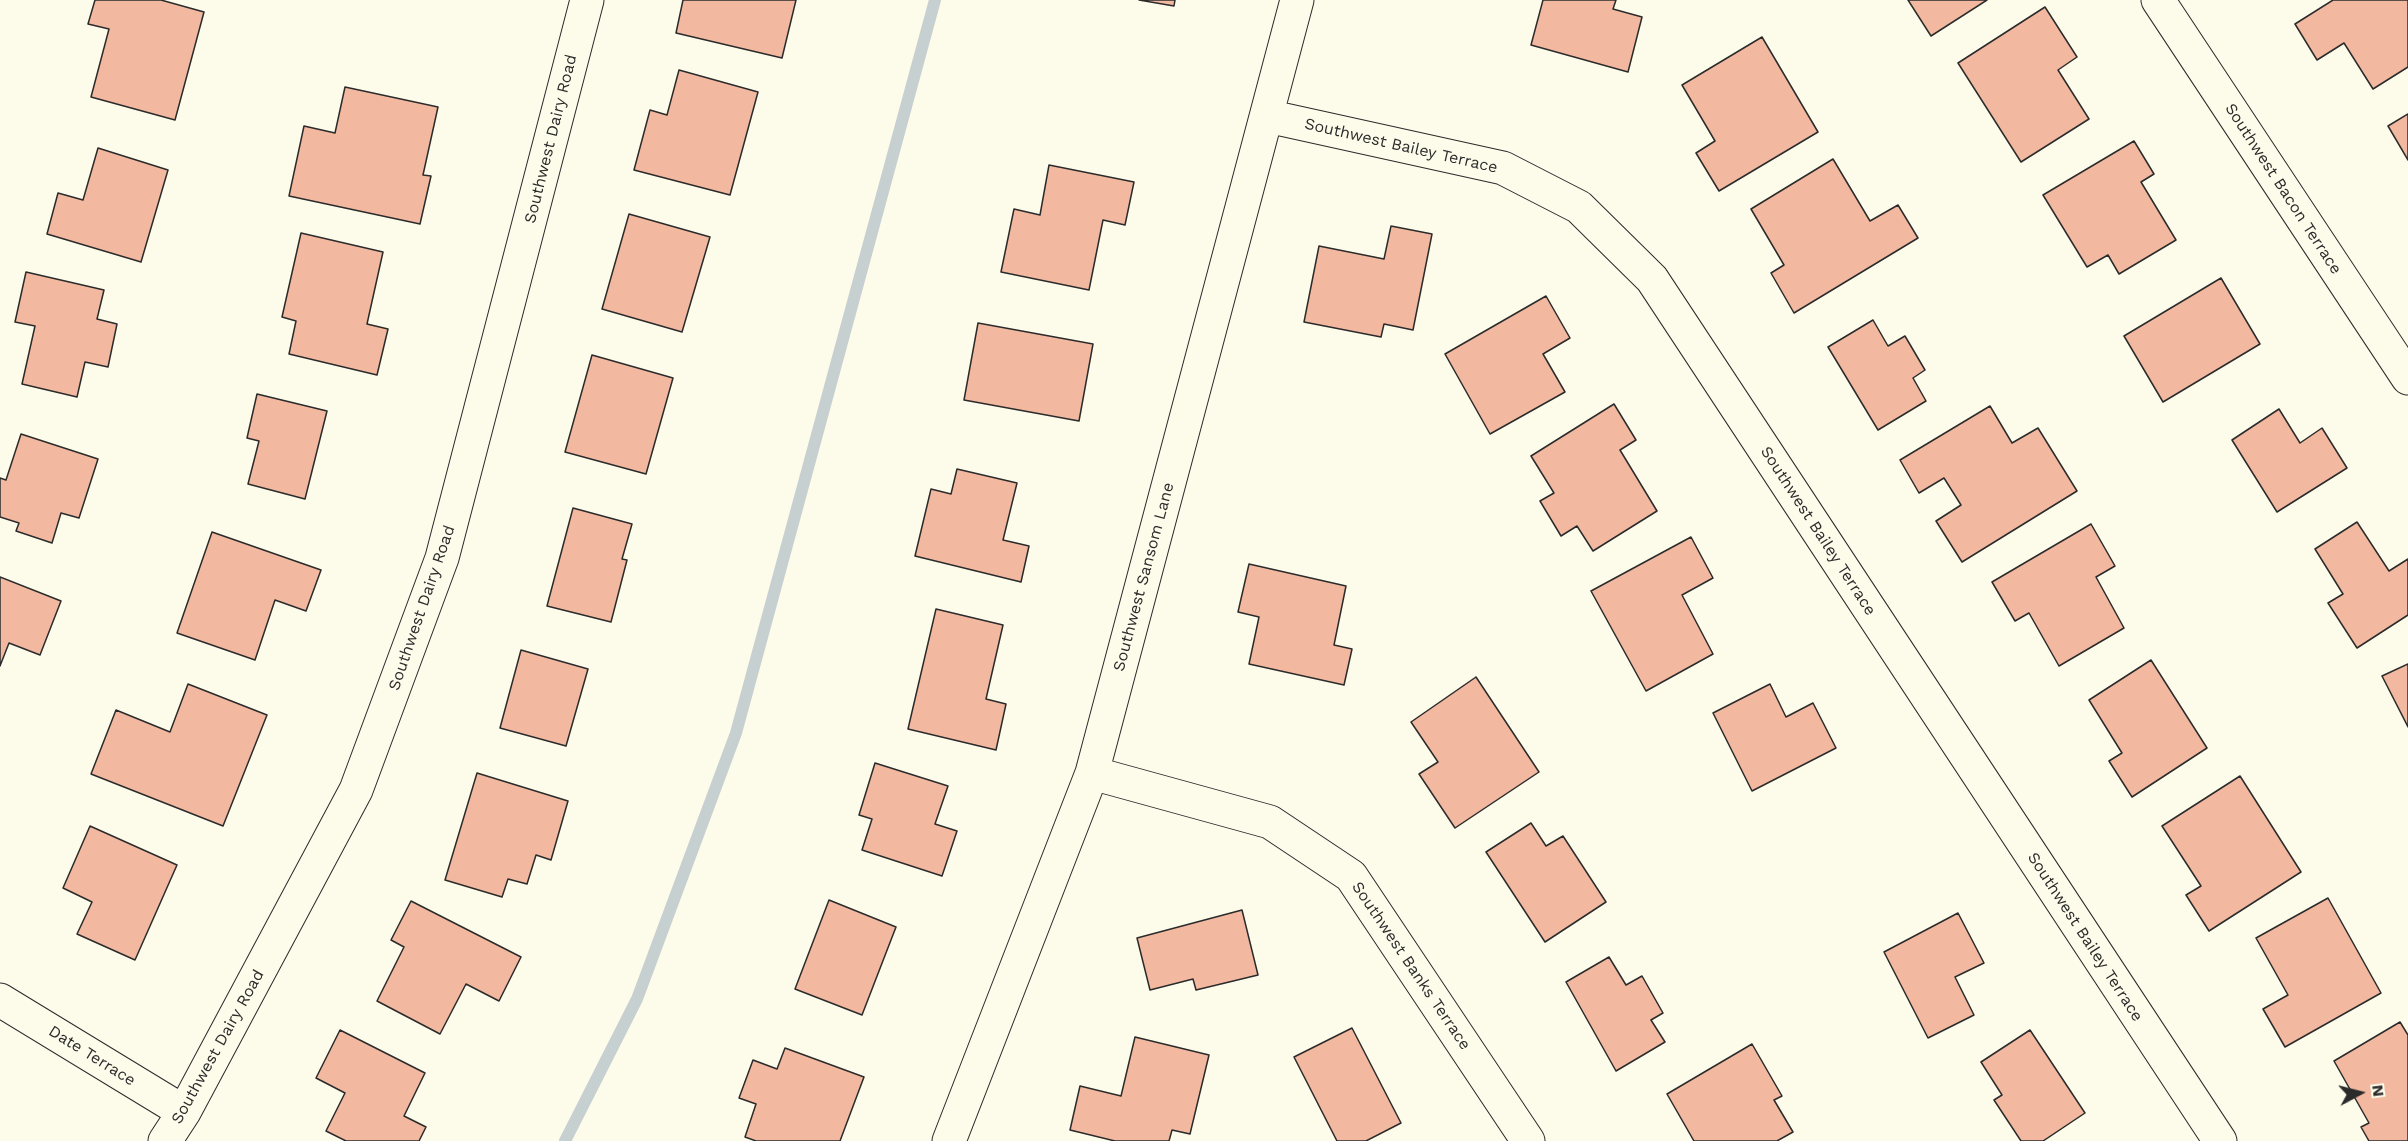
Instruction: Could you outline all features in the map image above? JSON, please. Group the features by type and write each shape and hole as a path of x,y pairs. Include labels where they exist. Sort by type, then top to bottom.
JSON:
{"street":[{"name":"Southwest Dairy Road","path":"165,1141 184,1112 356,790 442,558 587,0"},
{"name":"Southwest Sansom Lane","path":"949,1141 1092,773 1297,0"},
{"name":"Southwest Bacon Terrace","path":"2158,0 2408,378"},
{"name":"Southwest Bailey Terrace","path":"1268,116 1503,168 1579,207 1652,279 2220,1141"},
{"name":"Southwest Banks Terrace","path":"1092,773 1270,822 1351,876 1528,1141"},
{"name":"Date Terrace","path":"0,1000 184,1112"}],"building":[{"path":"95,0 161,0 204,12 175,120 91,97 109,29 88,24"},
{"path":"683,0 796,0 782,58 676,33"},
{"path":"1139,0 1175,0 1174,6"},
{"path":"1543,0 1616,0 1613,9 1642,17 1628,72 1531,45"},
{"path":"1908,0 1987,0 1931,36"},
{"path":"2333,0 2408,0 2408,67 2373,89 2344,43 2317,60 2295,24"},
{"path":"2045,7 2077,57 2058,70 2089,119 2021,162 1958,63"},
{"path":"1762,37 1818,132 1719,191 1696,153 1715,141 1682,85"},
{"path":"679,70 758,92 730,195 634,170 650,110 667,115"},
{"path":"345,87 438,107 423,175 431,176 420,224 289,196 304,126 335,133"},
{"path":"2408,114 2408,160 2388,126"},
{"path":"2134,141 2154,174 2141,182 2176,240 2119,274 2108,255 2087,267 2043,195"},
{"path":"98,148 168,170 141,262 47,234 58,193 83,200"},
{"path":"1833,159 1870,221 1898,205 1918,238 1794,313 1771,273 1784,265 1751,209"},
{"path":"1049,165 1134,182 1125,225 1103,220 1089,290 1001,272 1014,209 1040,215"},
{"path":"629,214 710,237 682,332 602,309"},
{"path":"1391,226 1432,234 1413,330 1384,324 1381,337 1304,322 1319,246 1384,259"},
{"path":"301,233 383,252 367,324 388,329 377,375 289,354 296,321 282,317"},
{"path":"26,272 104,290 97,319 117,324 108,367 85,362 77,397 22,384 35,326 15,322"},
{"path":"2221,278 2260,344 2163,402 2124,336"},
{"path":"1546,296 1570,338 1543,354 1565,392 1490,434 1445,354"},
{"path":"1873,320 1888,346 1905,336 1925,370 1913,378 1926,401 1878,430 1828,347"},
{"path":"978,323 1093,344 1079,421 964,400"},
{"path":"592,355 673,378 646,474 565,452"},
{"path":"257,394 327,411 305,499 248,484 259,441 247,438"},
{"path":"1614,404 1636,440 1620,450 1657,511 1593,551 1577,526 1561,536 1540,501 1554,493 1531,456"},
{"path":"1990,406 2012,443 2038,428 2077,491 1962,562 1936,521 1961,505 1944,478 1919,493 1900,460"},
{"path":"2279,409 2300,443 2322,428 2347,468 2277,512 2232,440"},
{"path":"21,434 98,459 79,518 61,513 52,543 16,531 19,523 0,517 0,478 6,480"},
{"path":"957,469 1017,483 1003,540 1029,546 1021,582 915,556 931,489 951,494"},
{"path":"573,508 632,524 622,559 627,560 611,622 547,606"},
{"path":"2357,522 2389,571 2408,559 2408,615 2357,648 2328,603 2343,594 2315,549"},
{"path":"2091,524 2115,566 2096,577 2124,628 2059,666 2029,613 2015,621 1992,582"},
{"path":"212,532 321,570 306,611 275,600 255,660 177,633"},
{"path":"1691,537 1713,578 1682,595 1713,654 1646,691 1591,591"},
{"path":"1249,564 1346,586 1334,645 1352,649 1344,685 1249,664 1259,617 1238,612"},
{"path":"0,577 61,601 40,655 9,643 0,666"},
{"path":"936,609 1003,625 986,699 1006,704 996,750 908,729"},
{"path":"521,650 588,669 566,746 500,728"},
{"path":"2151,660 2207,748 2132,797 2109,761 2122,753 2089,700"},
{"path":"2408,664 2408,727 2382,676"},
{"path":"1476,677 1539,772 1455,828 1419,774 1438,762 1411,722"},
{"path":"188,684 267,715 223,826 91,774 116,710 170,732"},
{"path":"1770,684 1786,717 1813,703 1836,748 1752,791 1713,713"},
{"path":"875,763 948,786 935,824 957,831 942,876 862,850 872,819 859,815"},
{"path":"477,773 568,801 551,860 536,855 527,884 508,879 502,897 445,880"},
{"path":"2240,776 2301,872 2209,931 2186,895 2201,886 2162,826"},
{"path":"1531,823 1546,846 1563,836 1606,902 1545,942 1486,852"},
{"path":"90,826 177,865 135,960 77,934 92,902 63,888"},
{"path":"2328,898 2381,993 2285,1047 2263,1009 2288,995 2256,938"},
{"path":"829,900 896,927 862,1015 795,989"},
{"path":"411,901 521,957 499,1001 466,984 440,1034 377,1001 404,947 391,940"},
{"path":"1242,910 1258,975 1196,990 1193,979 1150,990 1137,938"},
{"path":"1958,913 1984,963 1955,977 1974,1015 1928,1038 1884,952"},
{"path":"1609,957 1626,985 1642,976 1663,1013 1651,1020 1665,1042 1616,1071 1566,982"},
{"path":"2400,1022 2408,1035 2408,1141 2369,1141 2361,1127 2369,1123 2334,1061"},
{"path":"1352,1028 1401,1123 1366,1141 1337,1141 1294,1057"},
{"path":"340,1030 425,1073 404,1116 426,1127 419,1141 346,1141 326,1131 345,1093 316,1078"},
{"path":"2030,1030 2085,1113 2043,1141 2021,1141 1994,1100 2002,1095 1981,1062"},
{"path":"1135,1037 1209,1055 1190,1134 1172,1130 1169,1141 1115,1141 1070,1130 1080,1086 1121,1096"},
{"path":"1752,1044 1782,1096 1774,1100 1793,1132 1777,1141 1694,1141 1667,1094"},
{"path":"785,1048 864,1077 840,1141 756,1141 745,1137 756,1104 739,1098 753,1060 777,1069"}],"waterway":[{"path":"565,1141 637,999 736,733 935,0"}]}
